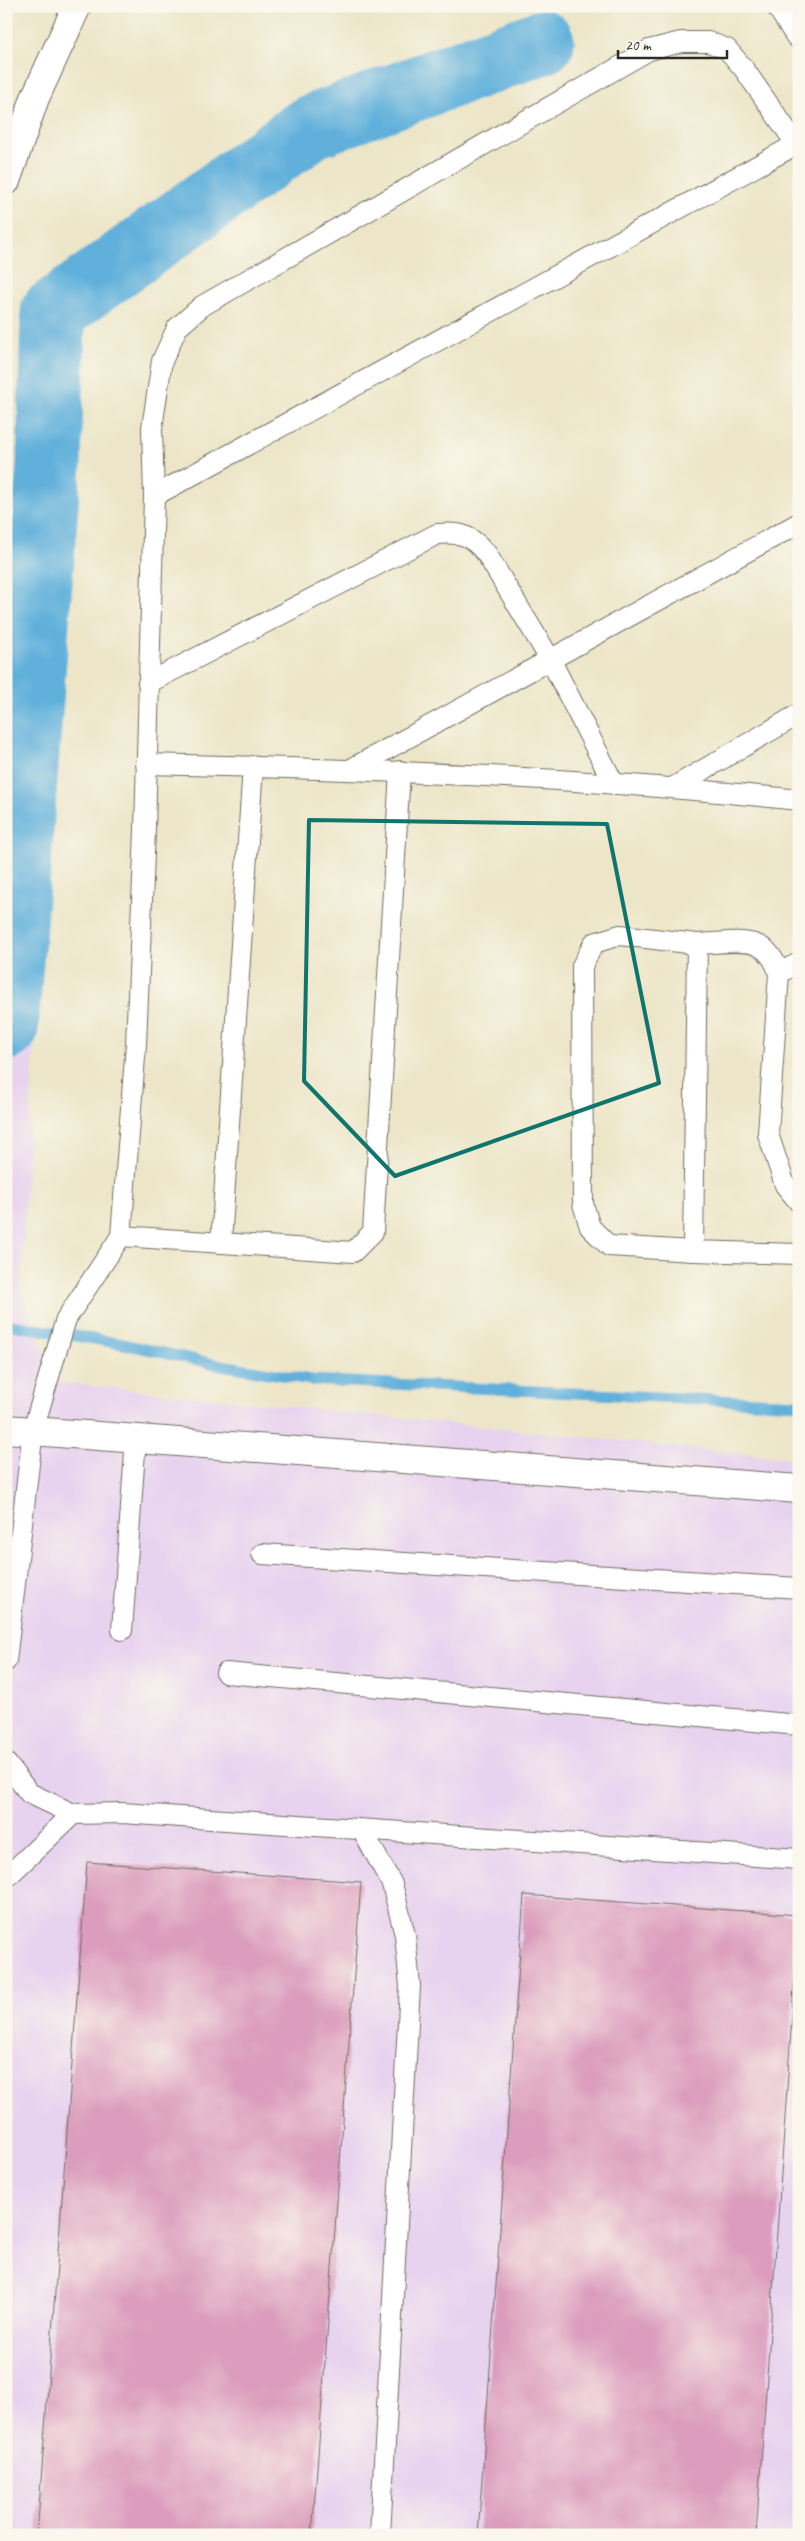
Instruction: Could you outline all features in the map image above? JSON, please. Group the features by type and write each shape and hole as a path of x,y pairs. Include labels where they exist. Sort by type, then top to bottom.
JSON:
{"street":[{"path":"6,181 35,98 77,6"},
{"path":"781,6 799,34"},
{"path":"14,1428 799,1489"}],"lane":[{"path":"6,1661 14,1428 56,1353 66,1319 121,1236 136,1044 154,496 152,428 162,361 177,328 202,306 649,50 681,42 708,42 727,49 798,146 154,496"},
{"path":"353,768 799,523"},
{"path":"148,682 437,534 454,533 473,539 486,553 550,660 614,784"},
{"path":"674,787 799,714"},
{"path":"146,764 353,768 674,787 799,800"},
{"path":"220,1243 252,766"},
{"path":"121,1236 353,1252 373,1232 400,771"},
{"path":"799,1202 785,1185 768,1134 779,973 775,960 758,943 697,944 620,935 594,943 582,966 583,1204 590,1227 609,1246 799,1254"},
{"path":"693,1251 697,944"},
{"path":"779,973 799,963"},
{"path":"122,1630 136,1438"},
{"path":"262,1554 799,1588"},
{"path":"226,1673 799,1725"},
{"path":"6,1763 29,1793 74,1814 122,1813 799,1858"},
{"path":"6,1878 74,1814"},
{"path":"362,1830 392,1884 405,1935 410,1986 380,2535"}],"highlighted area":[{"path":"309,820 607,824 659,1083 395,1176 304,1081"}],"shaded area":[{"path":"6,870 44,871 20,1289 56,1382 799,1460 799,2535 6,2535"}],"building":[{"path":"87,1862 361,1882 312,2535 37,2535"},
{"path":"524,1895 799,1915 756,2535 478,2535"}],"waterway":[{"path":"6,1028 49,464 53,312 311,127 542,42"},
{"path":"6,1324 123,1344 215,1364 311,1380 799,1404"}]}
